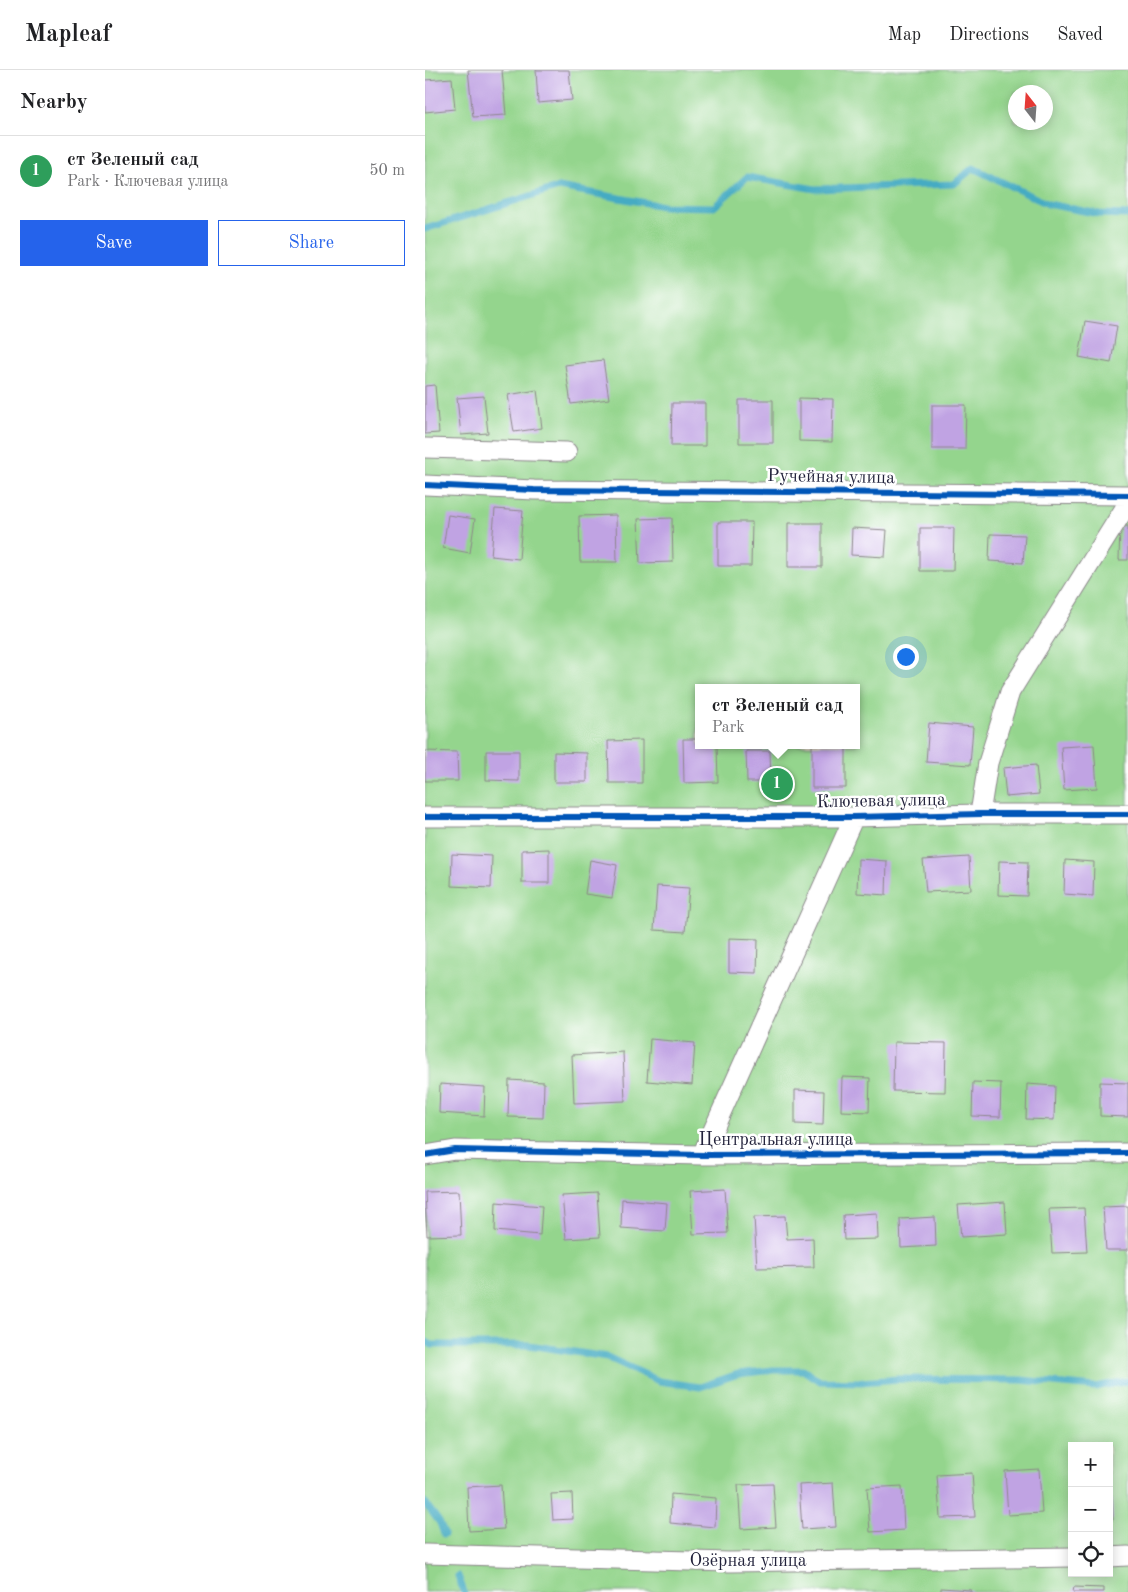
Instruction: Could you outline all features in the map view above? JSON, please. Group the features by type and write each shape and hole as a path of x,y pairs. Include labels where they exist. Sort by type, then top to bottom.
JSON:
{"street":[{"path":"425,448 567,452"},
{"name":"Ручейная улица","path":"425,485 534,490 1128,495"},
{"path":"980,814 988,763 1010,692 1128,503"},
{"name":"Ключевая улица","path":"425,817 854,817 980,814 1128,814"},
{"path":"702,1155 854,817"},
{"name":"Центральная улица","path":"425,1155 455,1150 702,1155 1128,1153"},
{"name":"Озёрная улица","path":"425,1554 729,1562 1068,1557"},
{"path":"1113,1557 1128,1556"}],"green space":[{"path":"425,70 1128,70 1128,1592 425,1592"}],"building":[{"path":"468,70 502,70 506,115 473,117"},
{"path":"536,70 569,70 572,100 538,103"},
{"path":"452,78 455,109 425,112 425,80"},
{"path":"1085,321 1117,326 1111,363 1079,357"},
{"path":"603,360 609,399 571,404 565,365"},
{"path":"435,385 439,433 425,434 425,386"},
{"path":"537,390 542,428 514,432 508,395"},
{"path":"484,396 488,433 461,435 457,398"},
{"path":"799,398 833,399 832,442 799,441"},
{"path":"739,400 773,400 773,443 739,443"},
{"path":"672,403 705,403 705,446 671,446"},
{"path":"932,405 966,405 965,449 932,449"},
{"path":"495,509 523,511 519,559 491,556"},
{"path":"448,515 475,519 470,553 443,548"},
{"path":"616,515 617,562 580,562 579,516"},
{"path":"672,518 673,562 640,563 638,519"},
{"path":"718,522 752,522 751,566 718,566"},
{"path":"788,523 822,523 822,567 788,567"},
{"path":"1120,526 1128,526 1128,560 1119,560"},
{"path":"852,528 887,530 885,557 851,555"},
{"path":"920,528 954,528 953,571 920,571"},
{"path":"990,534 1025,535 1023,563 989,561"},
{"path":"929,723 973,727 970,765 926,762"},
{"path":"683,739 695,739 695,749 717,749 718,782 684,783"},
{"path":"642,740 642,783 609,783 608,741"},
{"path":"1094,745 1097,788 1064,790 1061,747"},
{"path":"812,749 846,749 846,788 812,788"},
{"path":"425,751 457,752 458,781 425,781"},
{"path":"486,751 519,751 519,781 486,780"},
{"path":"746,751 770,751 771,782 747,782"},
{"path":"554,752 587,753 587,782 554,782"},
{"path":"1036,765 1039,794 1006,797 1003,768"},
{"path":"549,849 549,883 522,883 522,850"},
{"path":"452,854 492,856 491,888 451,886"},
{"path":"969,857 971,890 926,892 923,860"},
{"path":"858,859 887,861 886,895 857,893"},
{"path":"590,860 617,865 612,898 585,894"},
{"path":"1065,860 1094,862 1093,896 1064,894"},
{"path":"999,861 1028,862 1027,896 998,895"},
{"path":"657,886 689,888 685,932 654,930"},
{"path":"729,938 758,939 757,973 729,972"},
{"path":"650,1039 695,1043 692,1085 647,1081"},
{"path":"894,1042 946,1043 945,1092 893,1091"},
{"path":"623,1052 625,1101 574,1103 572,1055"},
{"path":"842,1077 870,1078 869,1112 841,1111"},
{"path":"509,1080 544,1082 543,1118 508,1117"},
{"path":"973,1082 1001,1083 1000,1117 972,1116"},
{"path":"1100,1082 1128,1083 1128,1117 1100,1116"},
{"path":"440,1084 485,1087 484,1116 439,1113"},
{"path":"1027,1084 1055,1086 1054,1120 1026,1119"},
{"path":"795,1090 824,1091 823,1125 795,1124"},
{"path":"725,1189 728,1233 693,1234 690,1191"},
{"path":"459,1191 461,1235 427,1236 425,1192"},
{"path":"597,1193 600,1237 566,1239 562,1195"},
{"path":"622,1199 667,1203 665,1231 621,1228"},
{"path":"496,1202 542,1206 540,1235 495,1231"},
{"path":"1005,1202 1007,1234 961,1237 958,1205"},
{"path":"1128,1206 1128,1250 1106,1250 1103,1207"},
{"path":"1084,1208 1087,1252 1052,1253 1049,1209"},
{"path":"877,1213 878,1239 844,1240 843,1215"},
{"path":"785,1216 787,1239 813,1238 814,1267 757,1268 754,1217"},
{"path":"935,1217 936,1246 901,1248 900,1219"},
{"path":"1039,1469 1042,1513 1008,1515 1005,1471"},
{"path":"972,1473 975,1517 940,1518 937,1475"},
{"path":"833,1483 836,1527 802,1529 799,1485"},
{"path":"773,1484 776,1527 741,1529 738,1485"},
{"path":"501,1485 504,1529 469,1531 467,1487"},
{"path":"902,1486 904,1530 870,1532 867,1488"},
{"path":"572,1493 573,1519 553,1520 551,1494"},
{"path":"671,1494 716,1498 715,1527 670,1523"},
{"path":"1074,1587 1104,1588 1104,1592 1073,1592"},
{"path":"941,1588 971,1590 971,1592 941,1592"}],"waterway":[{"path":"425,229 559,187 663,206 714,207 747,177 815,189 954,184 973,168 1048,204 1099,214 1128,215"},
{"path":"425,1341 432,1345 529,1345 607,1357 659,1381 700,1387 738,1374 773,1370 803,1370 820,1381 861,1382 898,1379 1021,1380 1095,1387 1128,1381"},
{"path":"425,1503 440,1523 444,1534"},
{"path":"458,1576 464,1592"}],"cycle path":[{"path":"425,485 534,490 1128,495"},
{"path":"425,817 854,817 980,814 1128,814"},
{"path":"425,1155 455,1150 702,1155 1128,1153"}],"place":[{"name":"ст Зеленый сад","path":"777,784"}]}
